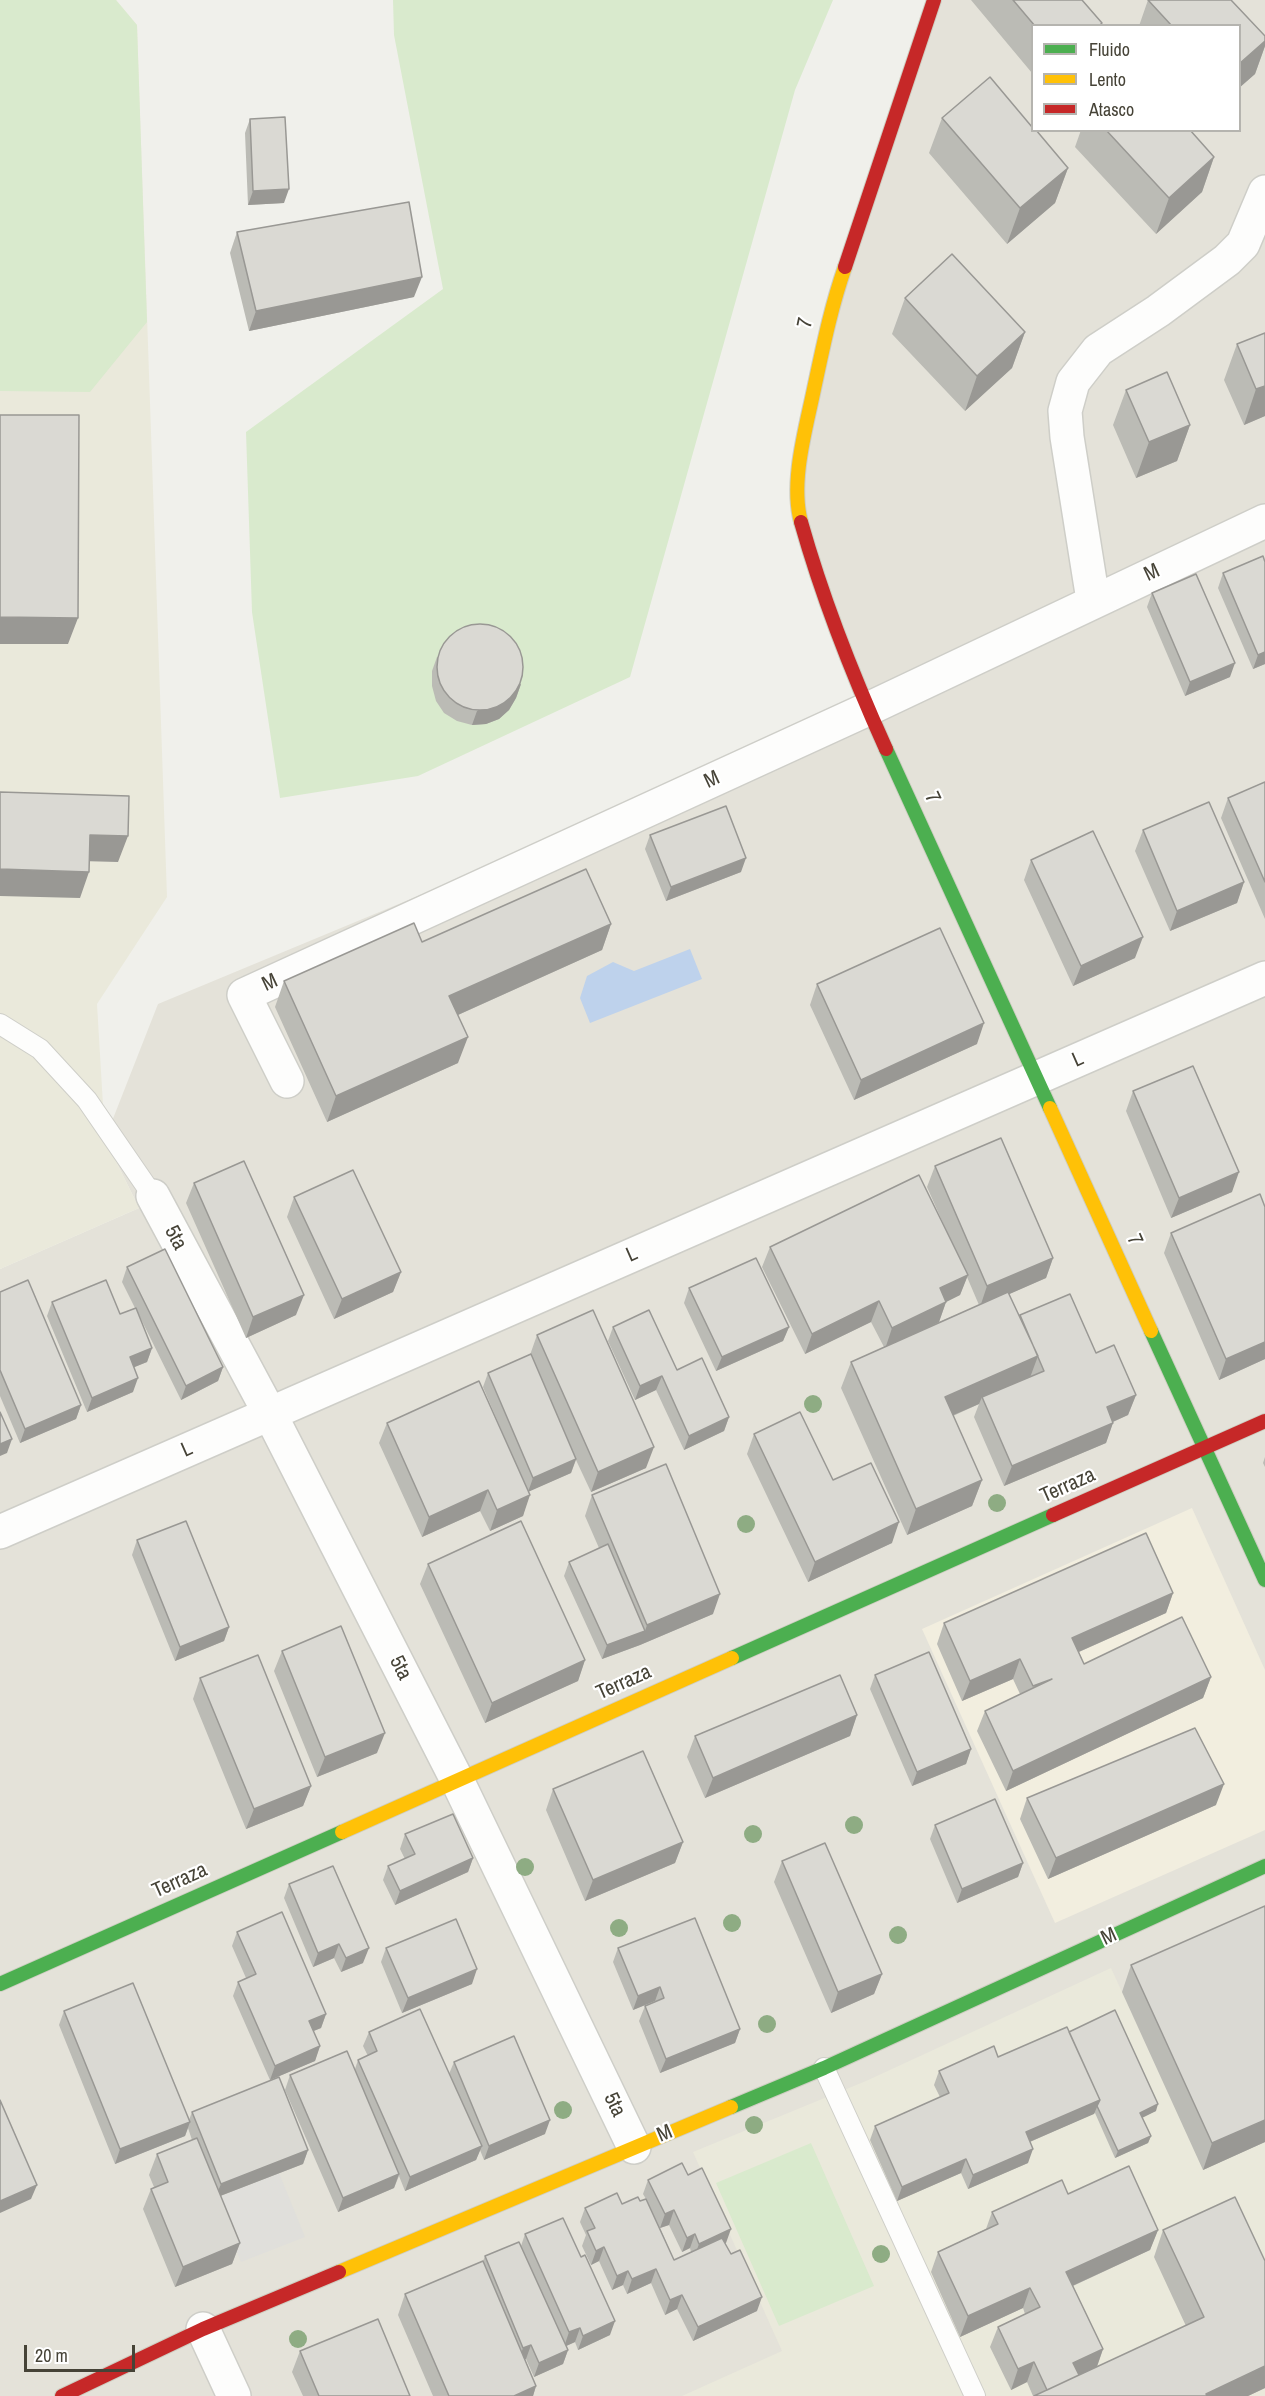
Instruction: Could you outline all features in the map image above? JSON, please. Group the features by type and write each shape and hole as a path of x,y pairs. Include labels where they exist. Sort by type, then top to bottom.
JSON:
{"street":[{"name":"7","path":"934,0 832,305 802,446 797,507 815,572 868,709 1265,1580"},
{"path":"1093,600 1067,436 1065,411 1073,382 1098,350 1158,311 1227,260 1243,244 1265,192"},
{"name":"M","path":"286,1081 244,995 868,709 1093,600 1265,521"},
{"name":"L","path":"0,1532 1265,978"},
{"name":"5ta","path":"153,1197 270,1414 457,1780 634,2147"},
{"name":"Terraza","path":"0,1984 1265,1421"},
{"name":"M","path":"62,2396 203,2329 824,2068 1265,1866"},
{"path":"203,2329 234,2396"}],"lane":[{"path":"0,1024 40,1048 87,1100 153,1197"},
{"path":"824,2068 975,2396"}],"shaded area":[{"path":"0,0 116,0 137,25 167,897 97,1004 105,1139 139,1208 0,1269"},
{"path":"934,0 1265,0 1265,2396 0,2396 0,1269 139,1208 105,1139 158,1004 868,709 797,507 832,305"},
{"path":"1192,1508 1265,1670 1265,1830 1055,1923 922,1629"},
{"path":"1111,1968 1203,2169 1265,2142 1265,2396 682,2396 782,2351 693,2152 866,2081"},
{"path":"279,2173 305,2237 241,2262 215,2198"}],"green space":[{"path":"0,0 116,0 137,25 147,322 90,392 0,391"},
{"path":"393,0 833,0 795,90 630,677 418,776 280,798 252,612 246,432 443,289 394,35"},
{"path":"811,2143 874,2286 779,2326 716,2183"}],"water":[{"path":"690,949 702,979 590,1023 580,998 587,976 613,962 634,971"}],"building":[{"path":"1013,0 1082,0 1102,23 1101,24 1033,24"},
{"path":"1148,0 1231,0 1265,36 1265,41 1241,62 1241,24 1170,24"},
{"path":"990,77 1031,126 1031,132 1038,132 1068,168 1020,208 942,118"},
{"path":"285,117 289,189 253,191 250,119"},
{"path":"1108,132 1192,132 1214,157 1169,198"},
{"path":"409,202 422,277 256,311 237,232"},
{"path":"952,254 1025,332 977,376 905,298"},
{"path":"1265,333 1265,386 1256,389 1237,344"},
{"path":"1167,372 1190,425 1149,442 1126,390"},
{"path":"0,415 79,415 78,618 0,617"},
{"path":"1263,556 1265,562 1265,652 1258,655 1223,573"},
{"path":"1196,574 1235,663 1190,682 1152,593"},
{"path":"472,624 488,624 511,636 520,650 523,667 520,684 511,698 488,710 472,710 456,703 444,691 437,675 437,659 444,643 456,631"},
{"path":"1265,782 1265,882 1228,798"},
{"path":"0,792 129,796 128,836 90,835 89,872 0,869"},
{"path":"1209,802 1244,882 1177,911 1143,830"},
{"path":"726,806 746,858 671,887 650,835"},
{"path":"1093,831 1143,937 1081,966 1031,860"},
{"path":"586,869 611,924 449,996 468,1037 336,1096 284,981 414,923 422,942"},
{"path":"940,928 984,1023 861,1080 817,984"},
{"path":"1193,1066 1239,1172 1179,1198 1133,1091"},
{"path":"1001,1138 1053,1258 987,1286 935,1166"},
{"path":"244,1161 304,1295 253,1317 194,1183"},
{"path":"353,1170 401,1272 342,1299 294,1197"},
{"path":"919,1175 968,1275 940,1288 946,1302 892,1328 879,1301 812,1334 770,1247"},
{"path":"1260,1194 1265,1207 1265,1342 1226,1359 1171,1233"},
{"path":"165,1249 223,1367 186,1386 127,1267"},
{"path":"756,1258 789,1327 722,1357 689,1288"},
{"path":"28,1280 81,1405 25,1429 0,1370 0,1292"},
{"path":"106,1280 120,1314 136,1308 152,1348 130,1357 138,1378 92,1398 52,1302"},
{"path":"1008,1292 1038,1356 945,1397 982,1480 916,1509 851,1362"},
{"path":"1070,1294 1096,1353 1114,1345 1136,1395 1107,1407 1113,1423 1012,1466 982,1397 1044,1371 1020,1315"},
{"path":"593,1310 654,1447 598,1472 537,1335"},
{"path":"649,1310 677,1370 702,1358 729,1417 689,1436 662,1376 640,1386 613,1327"},
{"path":"531,1354 576,1459 533,1478 488,1373"},
{"path":"479,1381 530,1495 497,1510 488,1490 429,1517 387,1423"},
{"path":"0,1412 12,1439 0,1444"},
{"path":"800,1412 833,1480 871,1463 899,1522 815,1562 754,1434"},
{"path":"666,1464 720,1594 647,1625 592,1495"},
{"path":"186,1521 229,1627 180,1647 137,1540"},
{"path":"521,1521 585,1660 492,1703 428,1564"},
{"path":"1146,1533 1173,1593 1072,1638 1084,1664 1182,1617 1211,1677 1013,1771 985,1711 1052,1679 1033,1686 1020,1659 970,1681 944,1623"},
{"path":"608,1544 645,1631 607,1645 569,1562"},
{"path":"341,1626 385,1733 325,1757 282,1651"},
{"path":"929,1652 971,1749 917,1772 875,1675"},
{"path":"258,1655 311,1786 254,1809 200,1678"},
{"path":"840,1675 857,1715 713,1778 695,1736"},
{"path":"1195,1728 1224,1784 1056,1858 1027,1798"},
{"path":"643,1751 683,1842 593,1880 553,1789"},
{"path":"995,1799 1023,1863 962,1889 935,1825"},
{"path":"453,1814 473,1858 400,1891 388,1866 415,1854 405,1834"},
{"path":"825,1843 882,1974 838,1992 782,1861"},
{"path":"333,1866 369,1948 346,1958 339,1944 318,1953 289,1884"},
{"path":"1265,1906 1265,2120 1212,2143 1131,1965"},
{"path":"282,1912 326,2014 309,2021 320,2046 275,2066 238,1982 256,1974 237,1932"},
{"path":"695,1918 740,2029 666,2059 645,2006 664,1998 660,1987 638,1996 618,1948"},
{"path":"456,1919 477,1969 408,1998 386,1948"},
{"path":"133,1983 190,2122 120,2149 64,2011"},
{"path":"420,2009 482,2146 410,2177 358,2060 377,2051 369,2032"},
{"path":"1115,2010 1158,2104 1140,2113 1151,2136 1118,2151 1097,2106 1100,2100 1069,2032"},
{"path":"1067,2027 1100,2100 1026,2132 1033,2149 973,2175 966,2159 902,2187 875,2126 949,2093 939,2071 994,2046 998,2057"},
{"path":"514,2036 550,2120 489,2146 454,2062"},
{"path":"347,2051 399,2174 343,2198 290,2075"},
{"path":"279,2077 308,2150 221,2184 192,2112"},
{"path":"0,2100 37,2185 0,2201"},
{"path":"197,2138 240,2243 183,2267 151,2189 168,2182 157,2154"},
{"path":"682,2163 688,2175 702,2168 731,2229 699,2244 695,2234 687,2238 674,2210 665,2214 648,2180"},
{"path":"1129,2166 1158,2230 1066,2272 1103,2349 1073,2363 1079,2375 1047,2390 1034,2362 1018,2369 998,2327 1040,2307 1030,2288 968,2316 938,2252 998,2224 992,2212 1062,2180 1068,2194"},
{"path":"617,2193 622,2204 638,2197 640,2201 646,2199 674,2260 722,2238 731,2254 740,2250 762,2297 698,2327 682,2295 670,2300 656,2269 632,2279 628,2271 617,2276 604,2247 596,2251 587,2231 595,2228 585,2208"},
{"path":"1235,2197 1265,2261 1265,2366 1206,2394 1207,2396 1034,2396 1204,2317 1163,2230"},
{"path":"563,2218 581,2257 585,2255 615,2321 583,2336 580,2328 569,2332 525,2234"},
{"path":"519,2242 568,2350 539,2363 531,2345 523,2348 485,2256"},
{"path":"483,2261 536,2386 514,2396 449,2396 405,2294"},
{"path":"378,2319 410,2396 319,2396 300,2351"}],"traffic: fast":[{"path":"886,749 1050,1108"},
{"path":"1151,1331 1265,1580"},
{"path":"732,1658 1053,1515"},
{"path":"0,1984 342,1832"},
{"path":"731,2107 824,2068 1265,1866"}],"traffic: slow":[{"path":"801,522 797,490 800,455 828,327 845,267"},
{"path":"1050,1108 1151,1331"},
{"path":"342,1832 732,1658"},
{"path":"339,2272 731,2107"}],"traffic: jam":[{"path":"845,267 934,0"},
{"path":"801,522 839,637 886,749"},
{"path":"1053,1515 1265,1421"},
{"path":"62,2396 203,2329 339,2272"}]}
